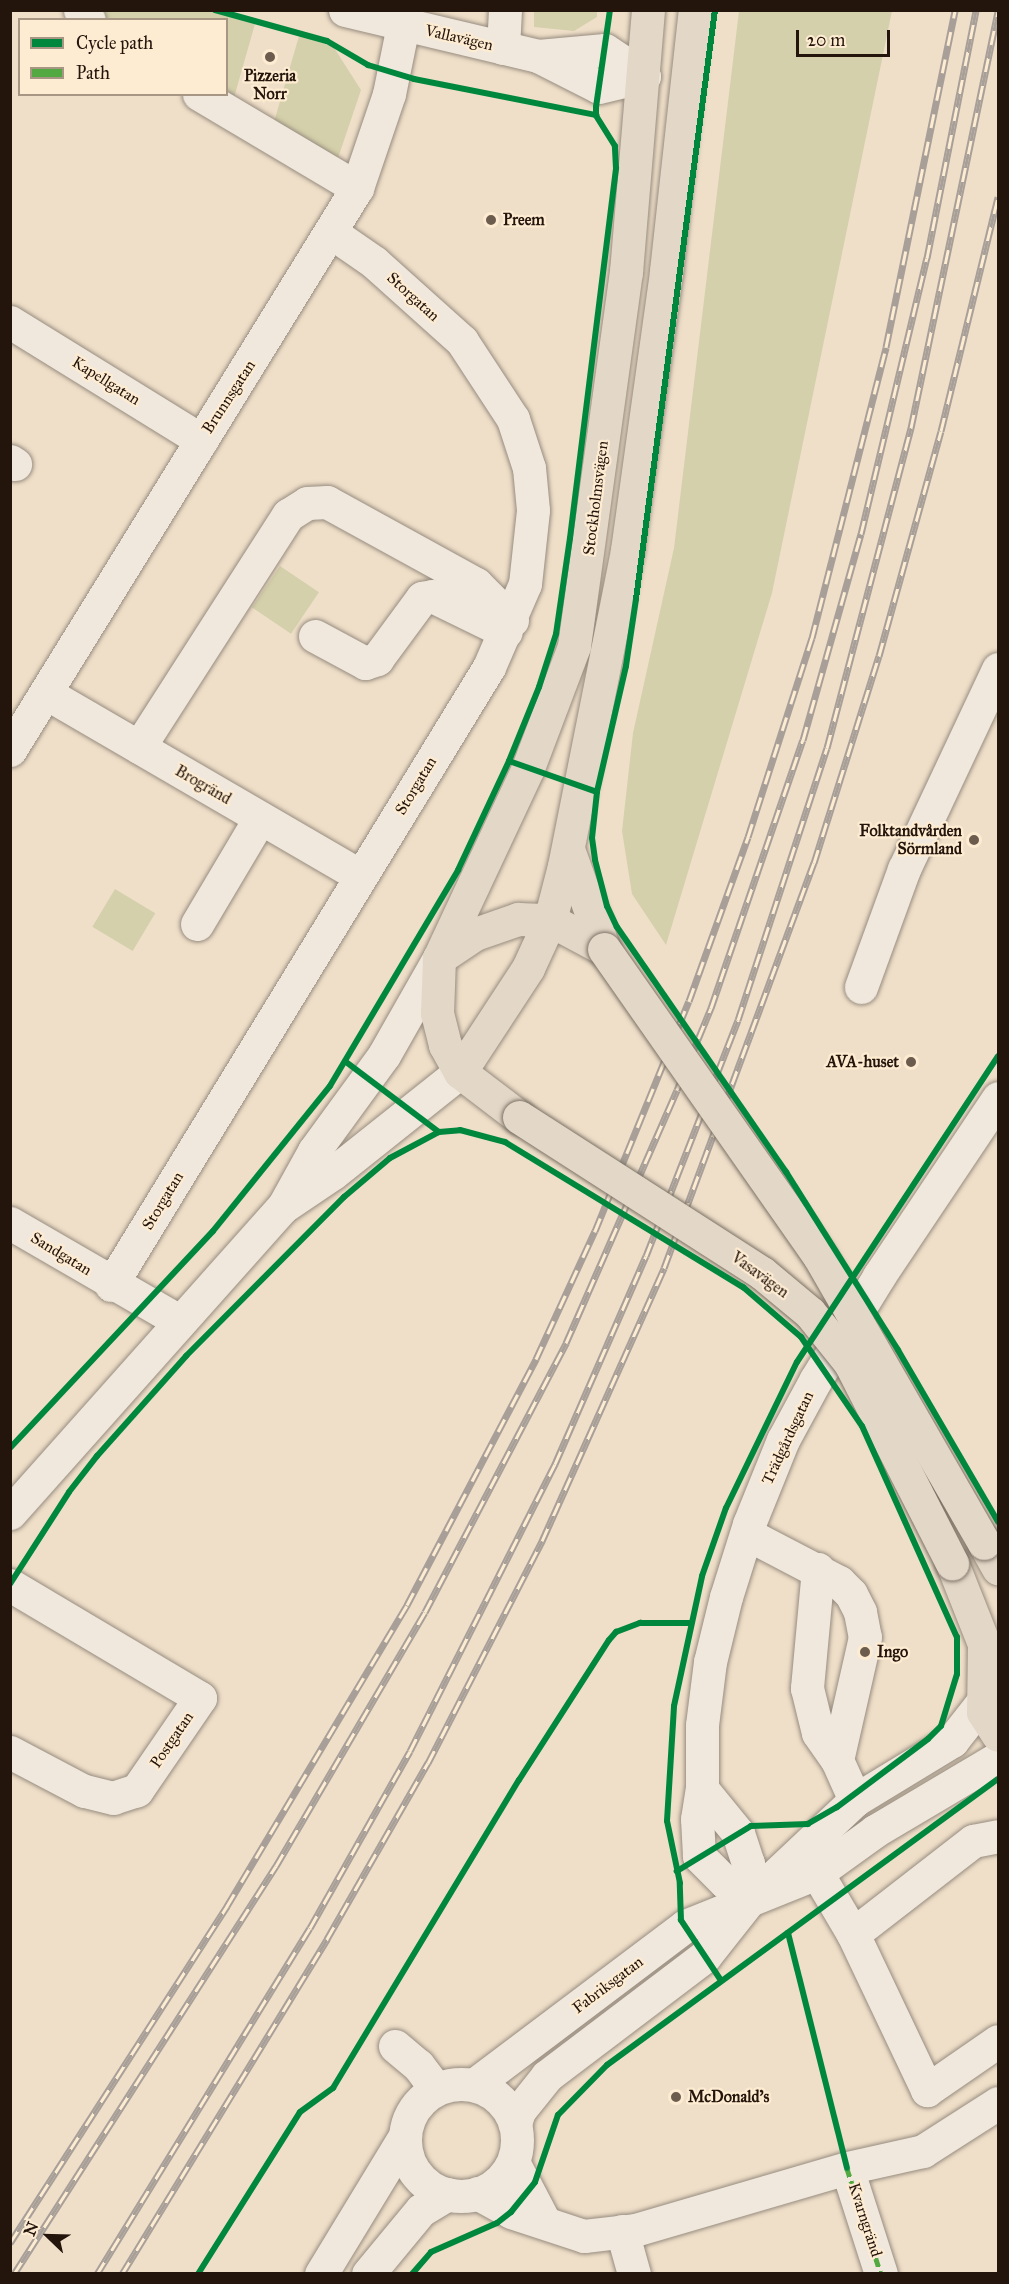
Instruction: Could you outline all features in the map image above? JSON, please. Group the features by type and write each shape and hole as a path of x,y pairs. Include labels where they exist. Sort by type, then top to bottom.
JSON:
{"main road":[{"name":"Stockholmsvägen","path":"439,958 528,768 574,646 626,272 648,10"},
{"path":"460,1072 507,1004 550,920 567,848 627,550 689,83 695,10"},
{"path":"644,76 689,83"},
{"path":"567,848 604,949 819,1256 991,1556"},
{"path":"439,958 491,927 518,919 550,920 604,949"},
{"name":"Vasavägen","path":"439,958 437,1013 445,1045 460,1072 519,1117 762,1273 810,1313 850,1363 952,1563 984,1644 988,1685 986,1721 999,1736"}],"street":[{"name":"Vallavägen","path":"345,10 538,56 599,87 644,76"},
{"path":"503,48 505,10"},
{"name":"Brunnsgatan","path":"10,750 30,702 201,440 332,233 357,188 389,94 403,25"},
{"path":"202,96 357,188"},
{"name":"Storgatan","path":"111,1285 489,667 509,626 525,584 533,510 529,468 513,419 462,341 374,262 332,233"},
{"name":"Kapellgatan","path":"10,322 201,440"},
{"path":"138,747 288,515 307,503 327,502 476,584 509,626"},
{"path":"315,636 364,663 376,659 422,598 432,596 509,626"},
{"path":"861,987 909,858 999,669"},
{"name":"Brogränd","path":"30,702 138,747 361,876"},
{"path":"197,924 260,819"},
{"path":"10,1513 283,1207 314,1151 384,1055 439,958"},
{"path":"283,1207 333,1173 460,1072"},
{"name":"Trädgårdsgatan","path":"750,1899 724,1882 699,1856 697,1819 702,1789 702,1725 710,1662 747,1534 783,1440 816,1379 879,1276 999,1098"},
{"name":"Sandgatan","path":"10,1223 111,1285"},
{"path":"111,1285 179,1321"},
{"path":"747,1534 818,1569 851,1593 864,1627 837,1760 839,1771 855,1800"},
{"path":"818,1569 807,1688 818,1733 837,1760"},
{"name":"Postgatan","path":"10,1585 200,1698 137,1790 112,1798 84,1791 10,1752"},
{"name":"Fabriksgatan","path":"515,2124 519,2111 548,2076 705,1956 750,1899 855,1800 952,1741 988,1685"},
{"name":"Fabriksgatan","path":"474,2085 685,1926 817,1873 875,1831 999,1758"},
{"path":"702,1789 738,1833 748,1863 750,1899"},
{"path":"853,1934 973,1841 999,1836"},
{"path":"817,1873 853,1934 927,2090 999,2041"},
{"path":"395,2046 418,2065 436,2090"},
{"path":"321,2274 405,2136 410,2117 420,2101 436,2090 455,2084 474,2085 501,2100 515,2124 518,2143 513,2162 499,2181 421,2210 368,2274"},
{"path":"405,2136 407,2156 416,2173 431,2187 463,2194 584,2236 622,2231 847,2168 923,2151 999,2103"},
{"path":"513,2162 544,2221"},
{"name":"Kvarngränd","path":"847,2168 881,2274"},
{"path":"622,2231 634,2274"}],"shaded area":[{"path":"99,11 210,11 255,24 233,101 228,96 228,18 103,18"},
{"path":"534,11 597,11 597,17 574,31 534,27"},
{"path":"739,11 892,11 772,593 666,945 632,894 622,831 633,733 674,548"},
{"path":"299,36 331,43 361,90 337,161 274,122"},
{"path":"280,566 319,592 291,634 252,607"},
{"path":"115,889 155,913 133,951 92,927"}],"railway":[{"path":"10,2243 227,1906 407,1605 536,1359 595,1231 689,1001 748,837 812,638 886,347 955,10"},
{"path":"14,2274 276,1866 425,1612 566,1343 677,1090 711,1008 803,740 861,534 927,258 976,10"},
{"path":"97,2274 310,1928 410,1751 555,1464 646,1256 738,1020 827,748 911,428 998,10"},
{"path":"122,2274 327,1939 428,1763 542,1541 664,1268 814,863 879,656 941,431 998,197"}],"marked path":[{"path":"847,2168 881,2274"}],"cycle path":[{"path":"215,10 327,41 368,65 414,79 596,115"},
{"path":"10,1448 213,1231 330,1086 458,870 509,761 539,687 556,634 570,538 616,168 615,146 596,115 610,10"},
{"path":"715,10 626,666 597,792 592,838 595,860 607,906 617,927 786,1172 898,1350 998,1522"},
{"path":"509,761 597,792"},
{"path":"720,1979 681,1920 680,1883 667,1821 674,1706 702,1576 726,1508 797,1362 998,1056"},
{"path":"346,1062 439,1132"},
{"path":"10,1584 69,1492 97,1456 186,1356 344,1197 390,1158 439,1132 460,1130 505,1142 743,1287 801,1337 862,1426 957,1637 957,1674 941,1726 928,1739 837,1807 808,1824 751,1826 677,1871"},
{"path":"198,2274 300,2112 333,2088 519,1780 609,1640 616,1632 640,1623 689,1623"},
{"path":"412,2274 431,2252 497,2223 511,2212 535,2182 558,2115 607,2065 998,1779"},
{"path":"788,1933 847,2168"}],"place":[{"name":"Pizzeria Norr","path":"270,57"},
{"name":"Preem","path":"491,220"},
{"name":"Folktandvården Sörmland","path":"974,840"},
{"name":"AVA-huset","path":"911,1062"},
{"name":"Ingo","path":"865,1652"},
{"name":"McDonald's","path":"676,2097"}]}
